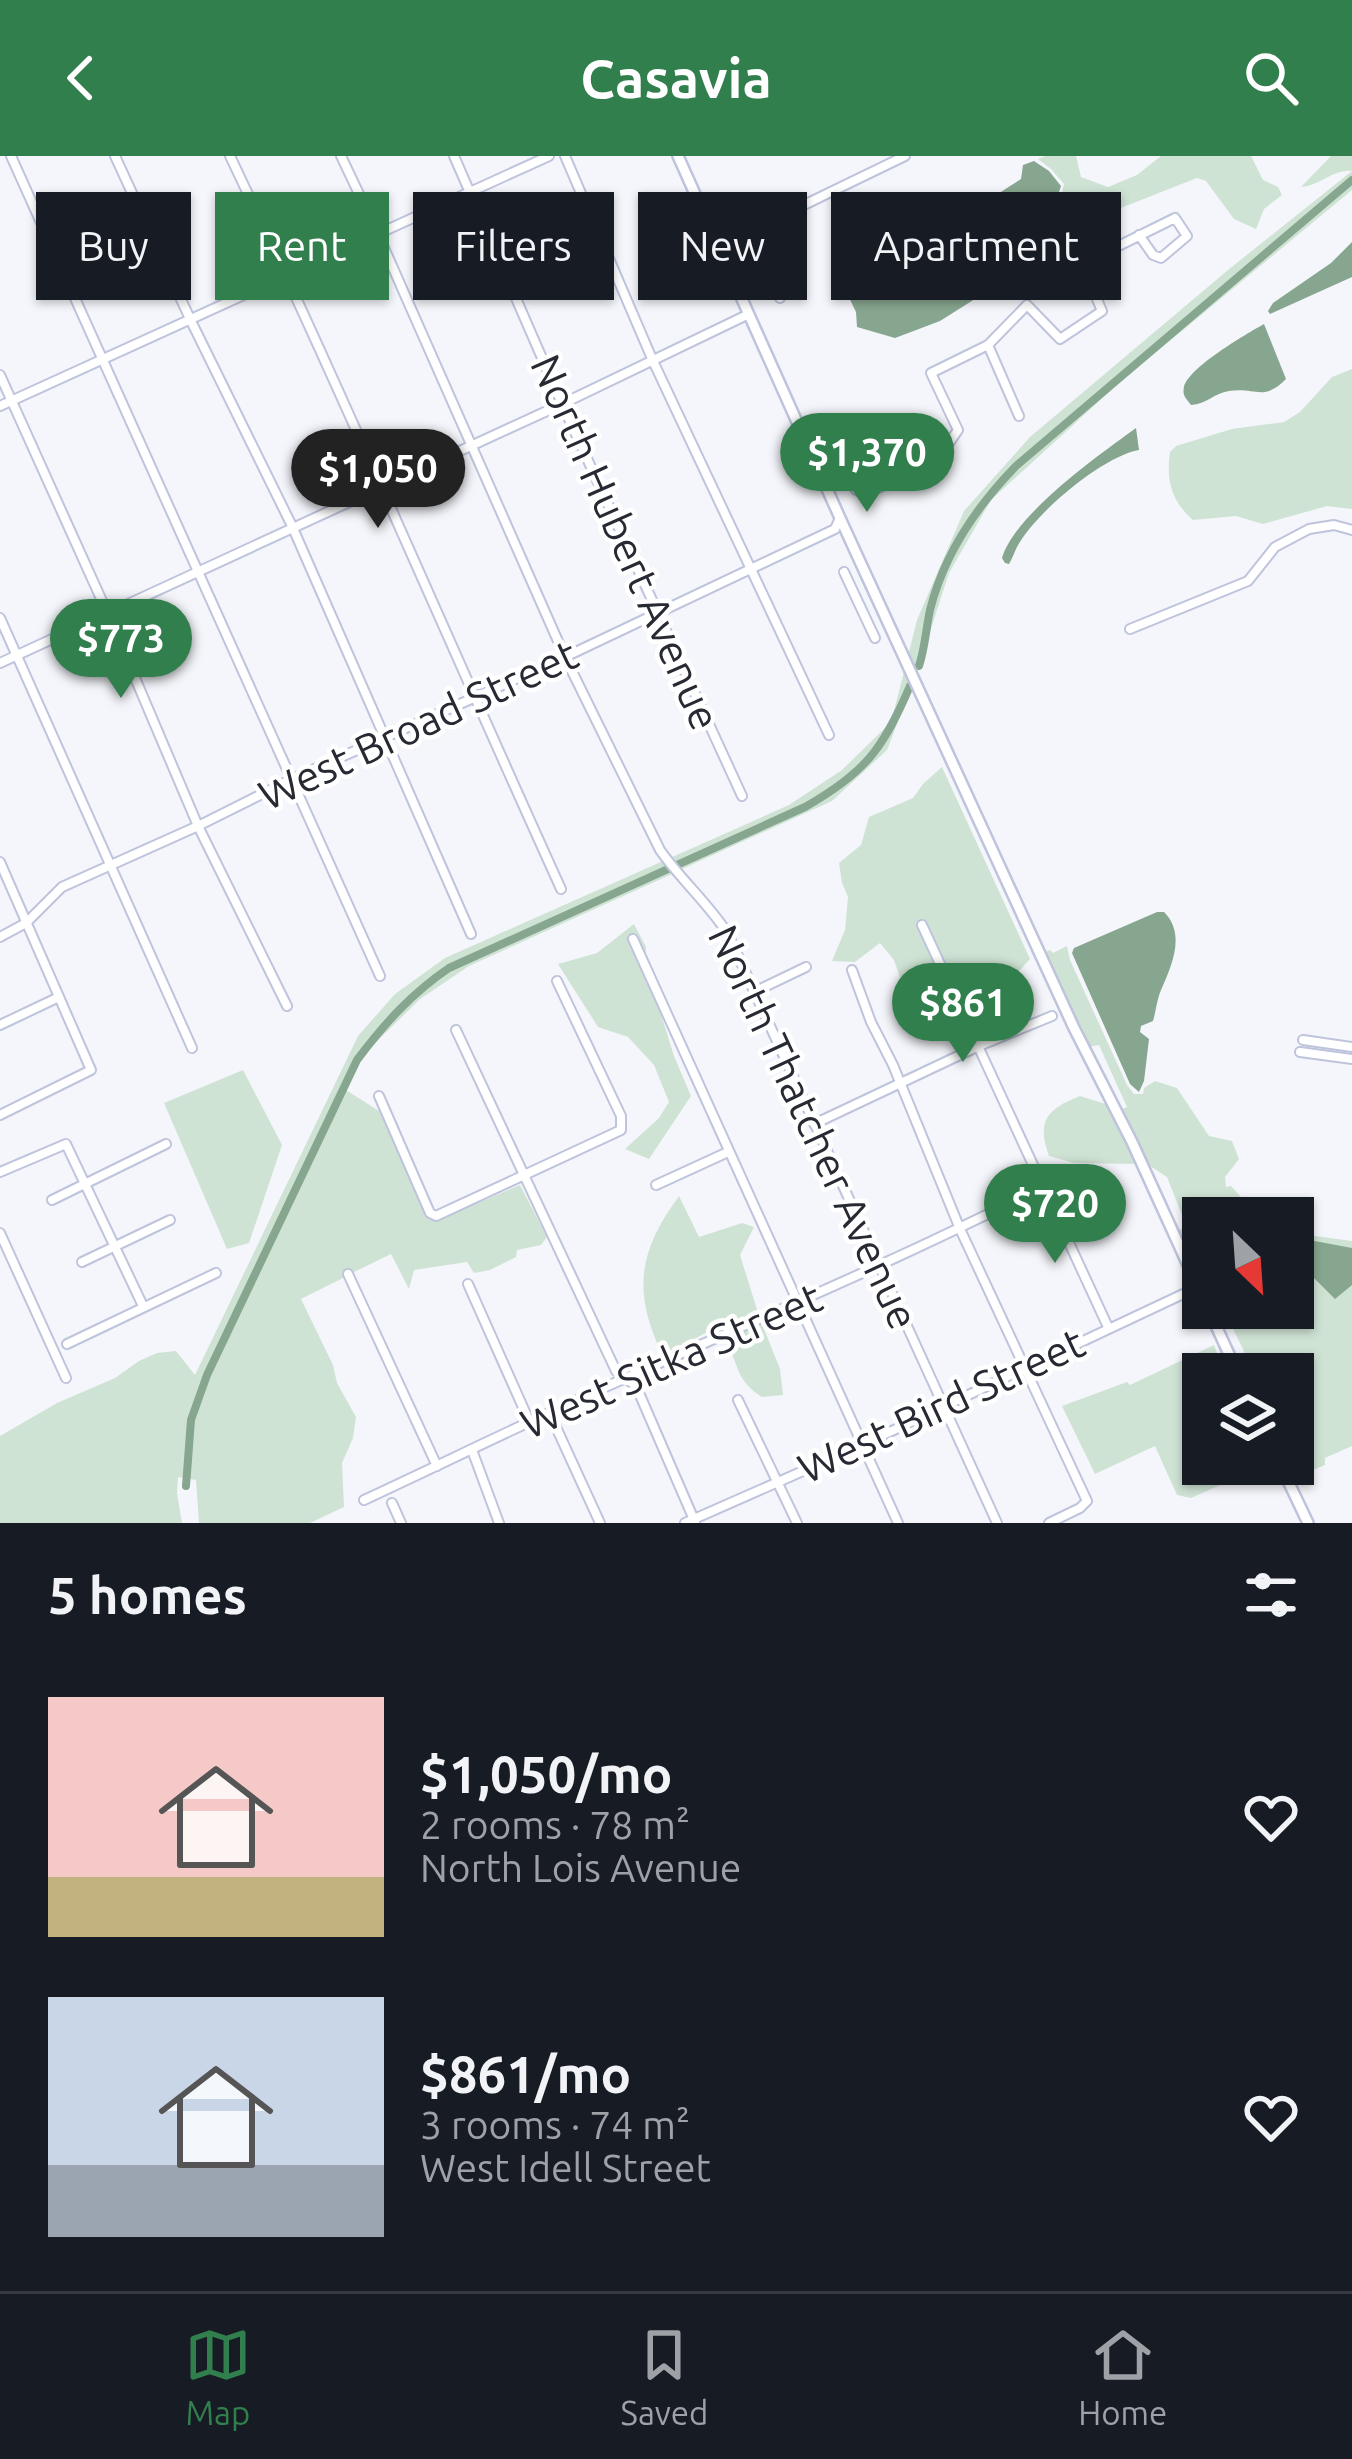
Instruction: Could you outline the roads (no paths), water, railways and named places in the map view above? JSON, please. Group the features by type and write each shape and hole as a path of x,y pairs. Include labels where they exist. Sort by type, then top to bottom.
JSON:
{"street":[{"path":"10,156 380,976"},
{"path":"115,156 292,526 471,934"},
{"path":"230,156 247,192"},
{"name":"North Thatcher Avenue","path":"340,156 358,192"},
{"name":"North Hubert Avenue","path":"454,156 742,796"},
{"path":"389,229 549,156"},
{"path":"565,156 652,361 829,734"},
{"path":"678,156 694,192"},
{"path":"807,204 905,156"},
{"path":"826,484 848,477 864,494 936,462 958,430 932,373 988,345 1027,305 1060,339 1102,310 1082,264 1175,218 1187,236 1161,258 1139,236"},
{"name":"North Thatcher Avenue","path":"389,257 565,656 652,834 670,864 710,906 728,934 997,1523"},
{"path":"0,406 236,300"},
{"path":"298,300 561,889"},
{"path":"743,300 1074,1028 1182,1253"},
{"path":"0,663 749,314"},
{"path":"988,345 1019,416"},
{"path":"0,375 199,826 287,1006"},
{"name":"West Broad Street","path":"0,937 26,923 62,887 835,529 840,518"},
{"path":"1130,629 1249,581 1275,547 1309,529 1334,525 1352,530"},
{"path":"844,572 875,638"},
{"path":"860,605 876,597"},
{"path":"0,618 192,1048"},
{"path":"0,862 91,1070 0,1115"},
{"path":"922,925 1108,1327"},
{"path":"633,939 898,1523"},
{"path":"754,992 806,967"},
{"path":"852,970 961,1229 1087,1501 1048,1523"},
{"path":"379,1096 430,1213 436,1216 621,1130 621,1116 556,981"},
{"path":"0,1025 59,997"},
{"path":"814,1124 1052,1016"},
{"path":"456,1030 616,1371 636,1386 692,1522"},
{"path":"1303,1040 1352,1047"},
{"path":"1300,1052 1352,1059"},
{"path":"2,1167 66,1144 143,1306"},
{"path":"52,1200 166,1144"},
{"path":"656,1185 728,1153"},
{"name":"West Sitka Street","path":"364,1500 623,1378 961,1229 1042,1187"},
{"path":"82,1262 170,1220"},
{"path":"0,1233 66,1378"},
{"path":"67,1344 216,1273"},
{"path":"348,1274 437,1466"},
{"path":"468,1284 530,1424"},
{"name":"West Bird Street","path":"692,1522 1108,1327 1182,1300"},
{"path":"738,1400 797,1523"},
{"path":"550,1414 600,1523"},
{"path":"472,1450 499,1523"},
{"path":"1290,1485 1308,1523"},
{"path":"392,1503 401,1523"}],"waterway":[{"path":"919,666 944,570 963,532 1001,482 1352,180"},
{"path":"186,1486 191,1420 207,1375 357,1060 388,1022 449,968 826,795 881,743 910,686"}]}
